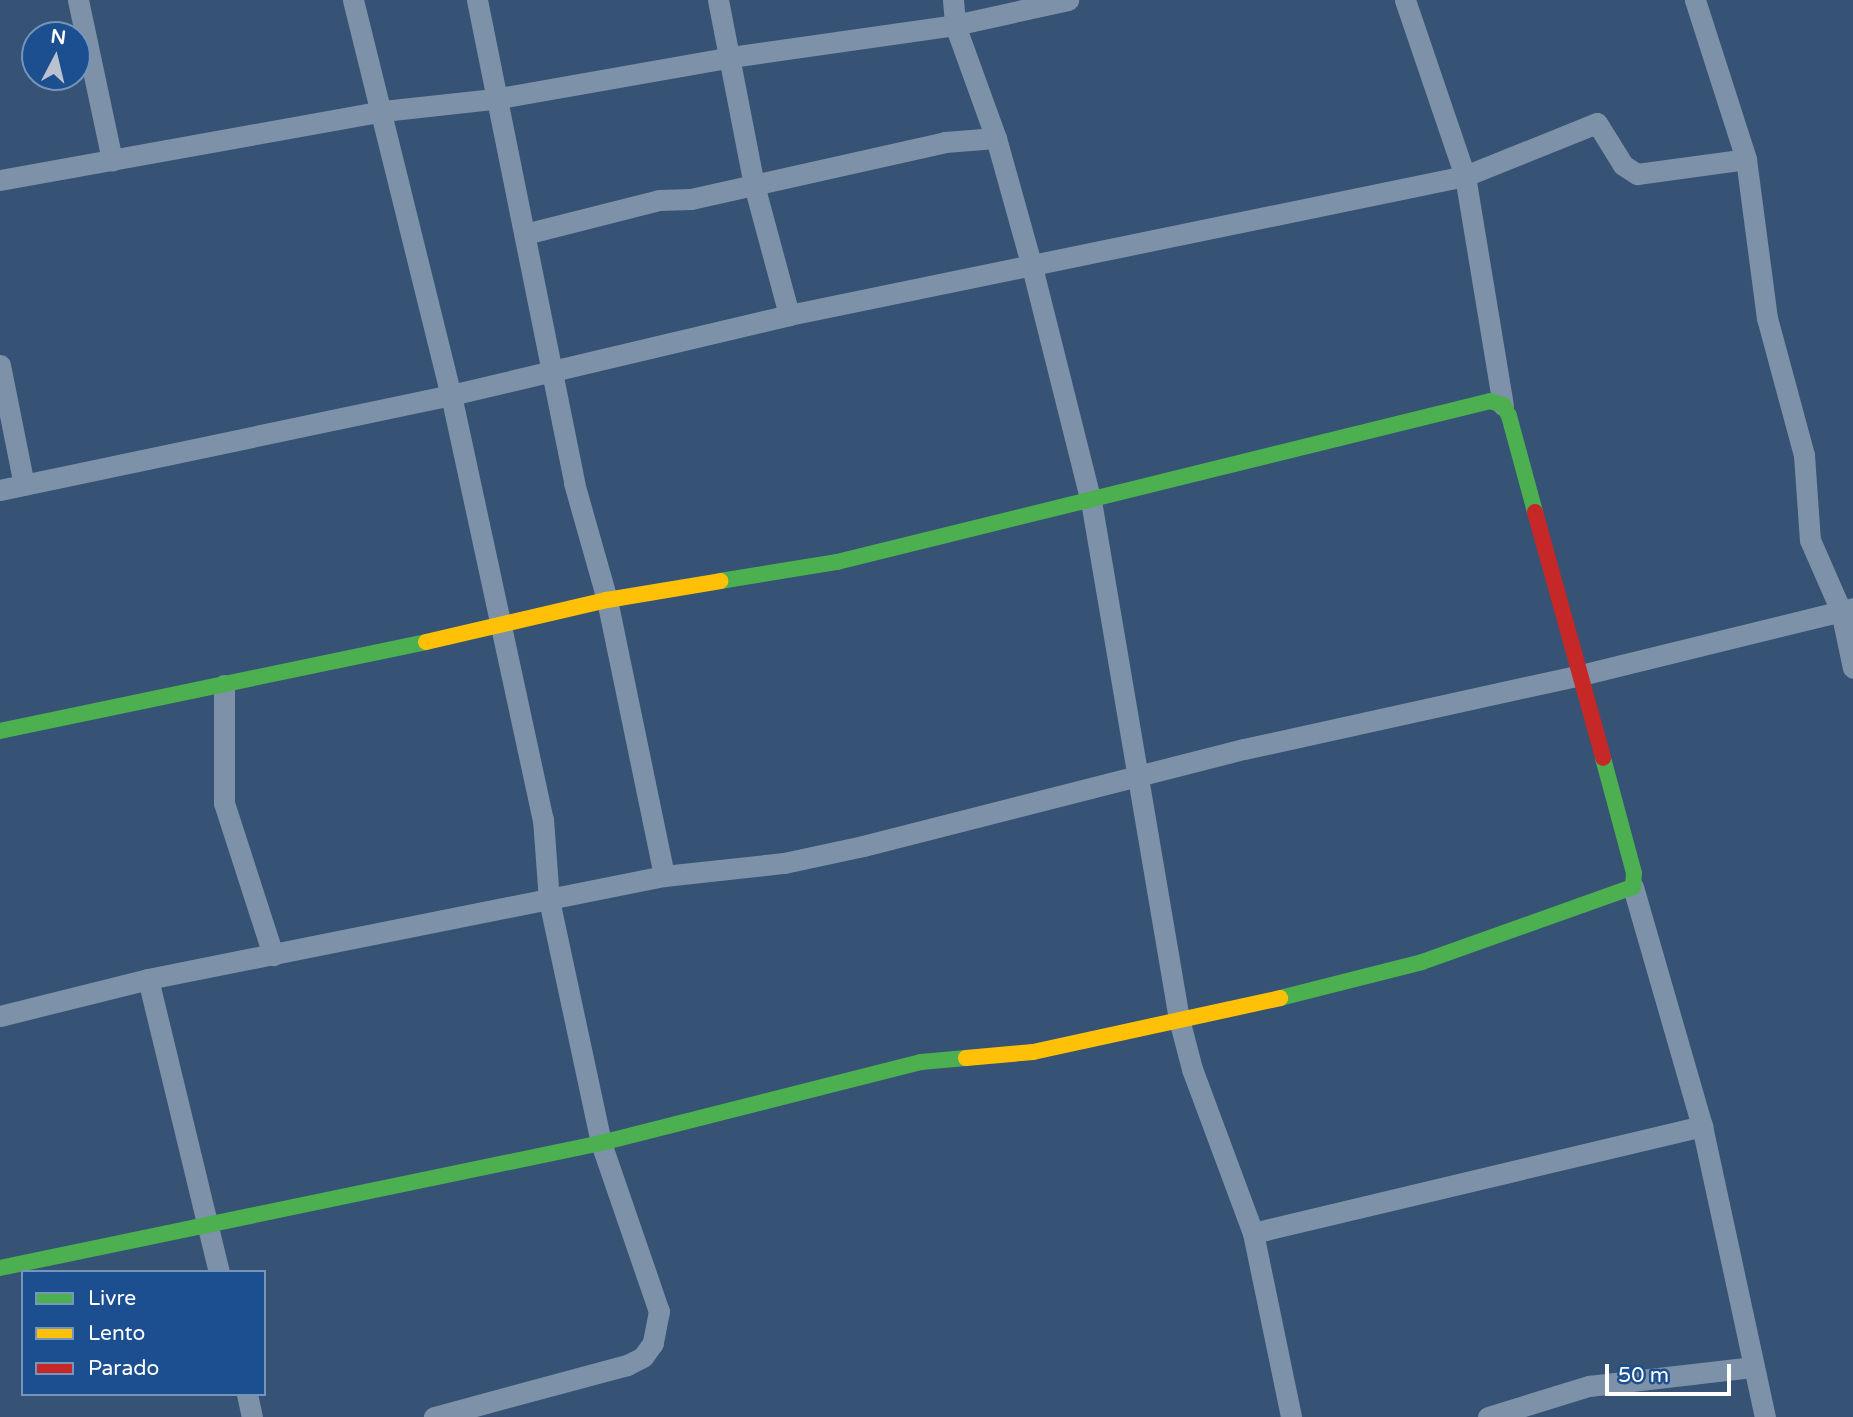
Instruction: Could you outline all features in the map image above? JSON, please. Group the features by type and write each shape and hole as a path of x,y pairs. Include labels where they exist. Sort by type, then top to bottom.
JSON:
{"street":[{"path":"78,0 113,160"},
{"path":"353,0 383,111 451,395 543,819 550,900 601,1143 654,1294 658,1328 653,1343 643,1357 627,1365 434,1417"},
{"path":"477,0 494,99 554,371 574,483 607,600 664,876"},
{"path":"718,0 754,185 789,315"},
{"path":"953,0 955,25 996,138 1031,263 1091,501 1135,778 1179,1019 1192,1069 1253,1233 1291,1417"},
{"path":"2,182 383,111 494,99 731,57 955,25 1068,0"},
{"path":"1405,0 1465,176 1503,405 1581,675 1634,873 1633,887 1702,1126 1765,1417"},
{"path":"1695,0 1746,159 1767,318 1804,455 1810,540 1847,609 1853,668"},
{"path":"0,490 451,395 789,315 1031,263 1465,176 1597,123 1628,170 1637,174 1746,159"},
{"path":"525,234 659,200 680,201 928,145 996,138"},
{"path":"0,365 24,485"},
{"path":"0,731 500,627 607,600 837,562 1490,401 1503,405"},
{"path":"0,1016 148,979 664,876 785,863 1244,749 1581,675 1847,609"},
{"path":"224,685 224,803 265,929 263,957"},
{"path":"0,1268 601,1143 920,1062 1033,1052 1179,1019 1422,962 1633,887"},
{"path":"148,979 219,1270"},
{"path":"1253,1233 1702,1126"},
{"path":"1488,1417 1589,1386 1754,1367"},
{"path":"247,1396 252,1417"}],"traffic: fast":[{"path":"720,581 837,562 1490,401 1503,405 1509,416 1535,512"},
{"path":"0,731 426,642"},
{"path":"1280,998 1422,962 1633,887 1634,873 1603,758"},
{"path":"0,1268 601,1143 921,1062 966,1058"}],"traffic: slow":[{"path":"426,642 607,600 720,581"},
{"path":"966,1058 1033,1052 1280,998"}],"traffic: jam":[{"path":"1535,512 1603,758"}]}
